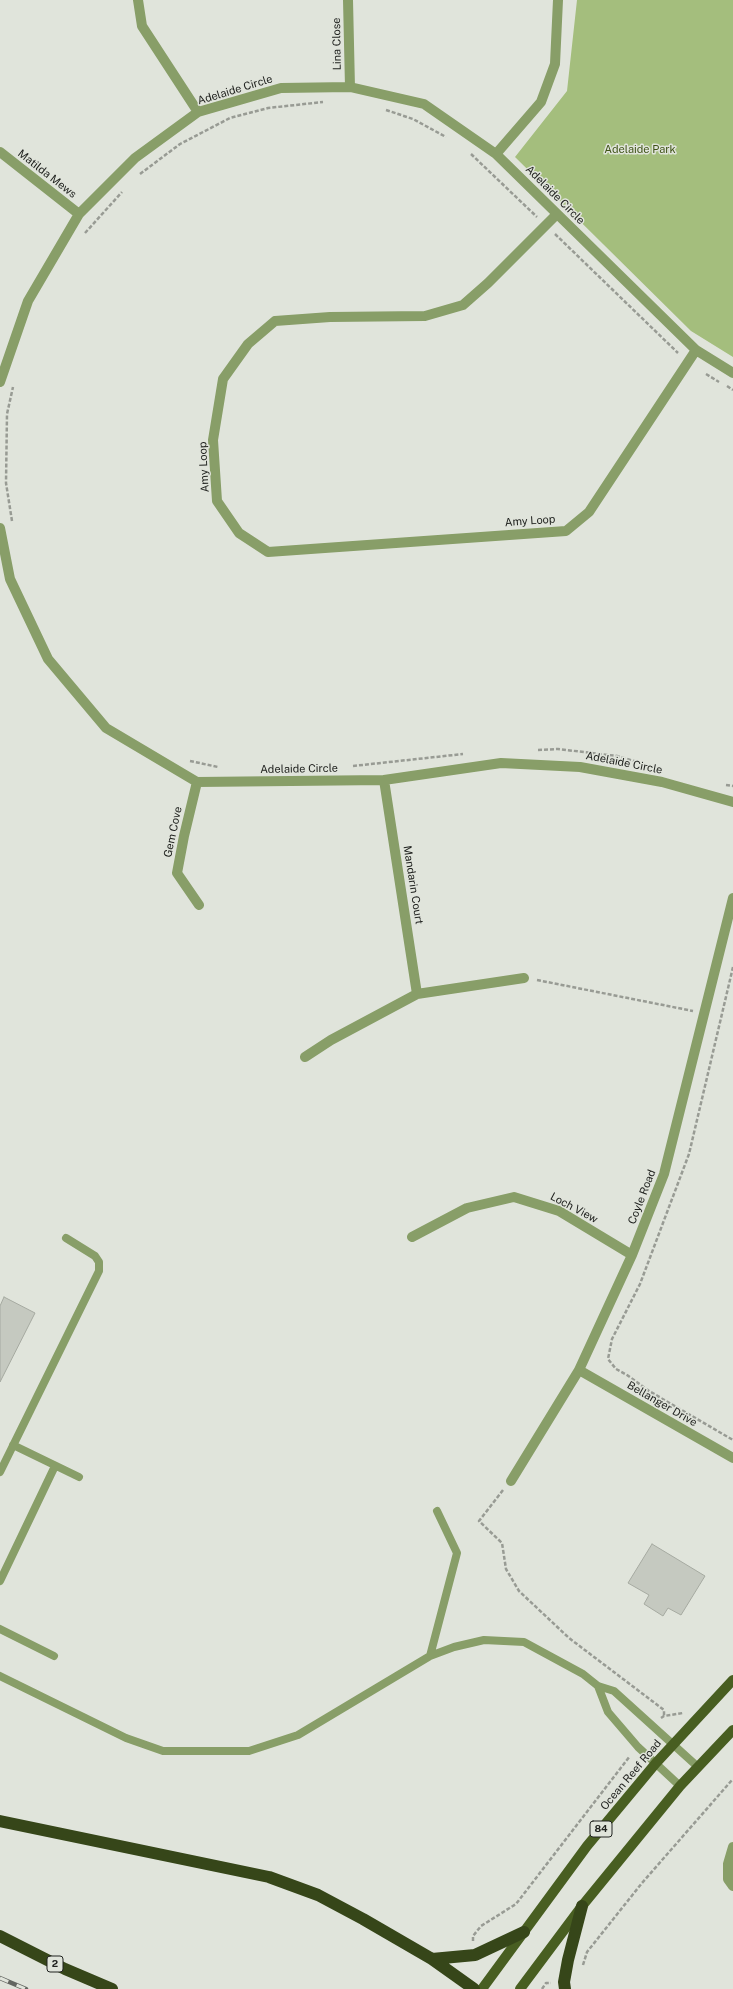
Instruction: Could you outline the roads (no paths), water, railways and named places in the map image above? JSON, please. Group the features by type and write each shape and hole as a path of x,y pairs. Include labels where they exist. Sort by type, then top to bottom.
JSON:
{"highway":[{"path":"0,1821 269,1877 318,1895 432,1959 474,1989"},
{"path":"565,1989 564,1982 568,1960 582,1906"},
{"path":"432,1959 475,1955 524,1932"},
{"name":"2","path":"0,1936 65,1969 112,1989"}],"main road":[{"name":"Ocean Reef Road","path":"482,1989 587,1846 672,1745 733,1680"},
{"path":"520,1989 582,1906 680,1786 733,1730"}],"street":[{"path":"138,0 142,26 198,112"},
{"name":"Lina Close","path":"348,0 350,86"},
{"path":"496,154 541,102 555,64 558,0"},
{"name":"Adelaide Circle","path":"0,382 28,301 79,214 135,158 198,112 281,88 350,86 424,104 496,154 696,350 733,373"},
{"name":"Matilda Mews","path":"0,152 79,214"},
{"name":"Amy Loop","path":"557,214 488,283 463,305 425,316 330,317 275,321 248,344 223,379 213,440 217,501 238,533 268,552 566,531 589,512 696,350"},
{"path":"0,528 10,580 48,660 106,728 197,782"},
{"name":"Adelaide Circle","path":"197,782 384,780 501,763 580,767 662,782 733,802"},
{"name":"Mandarin Court","path":"384,780 417,994"},
{"name":"Gem Cove","path":"197,782 177,873 199,905"},
{"name":"Coyle Road","path":"511,1481 580,1370 632,1255 664,1174 733,898"},
{"path":"305,1057 331,1040 417,994 524,978"},
{"name":"Loch View","path":"412,1237 467,1208 514,1196 559,1211 632,1255"},
{"name":"Bellanger Drive","path":"580,1370 733,1458"},
{"path":"733,1847 728,1864 728,1879 733,1886"}],"lane":[{"path":"0,1472 99,1271 99,1262 95,1256 66,1238"},
{"path":"13,1445 78,1477"},
{"path":"0,1581 55,1466"},
{"path":"430,1656 457,1553 437,1511"},
{"path":"0,1629 54,1656"},
{"path":"0,1676 126,1738 163,1750 249,1751 298,1735 430,1656 454,1647 484,1640 524,1642 583,1674 598,1686 614,1691 698,1767"},
{"path":"598,1686 608,1712 638,1746 680,1786"}],"railway":[{"path":"0,1978 26,1989"}],"park label":[{"name":"Adelaide Park","path":"640,150"}]}
